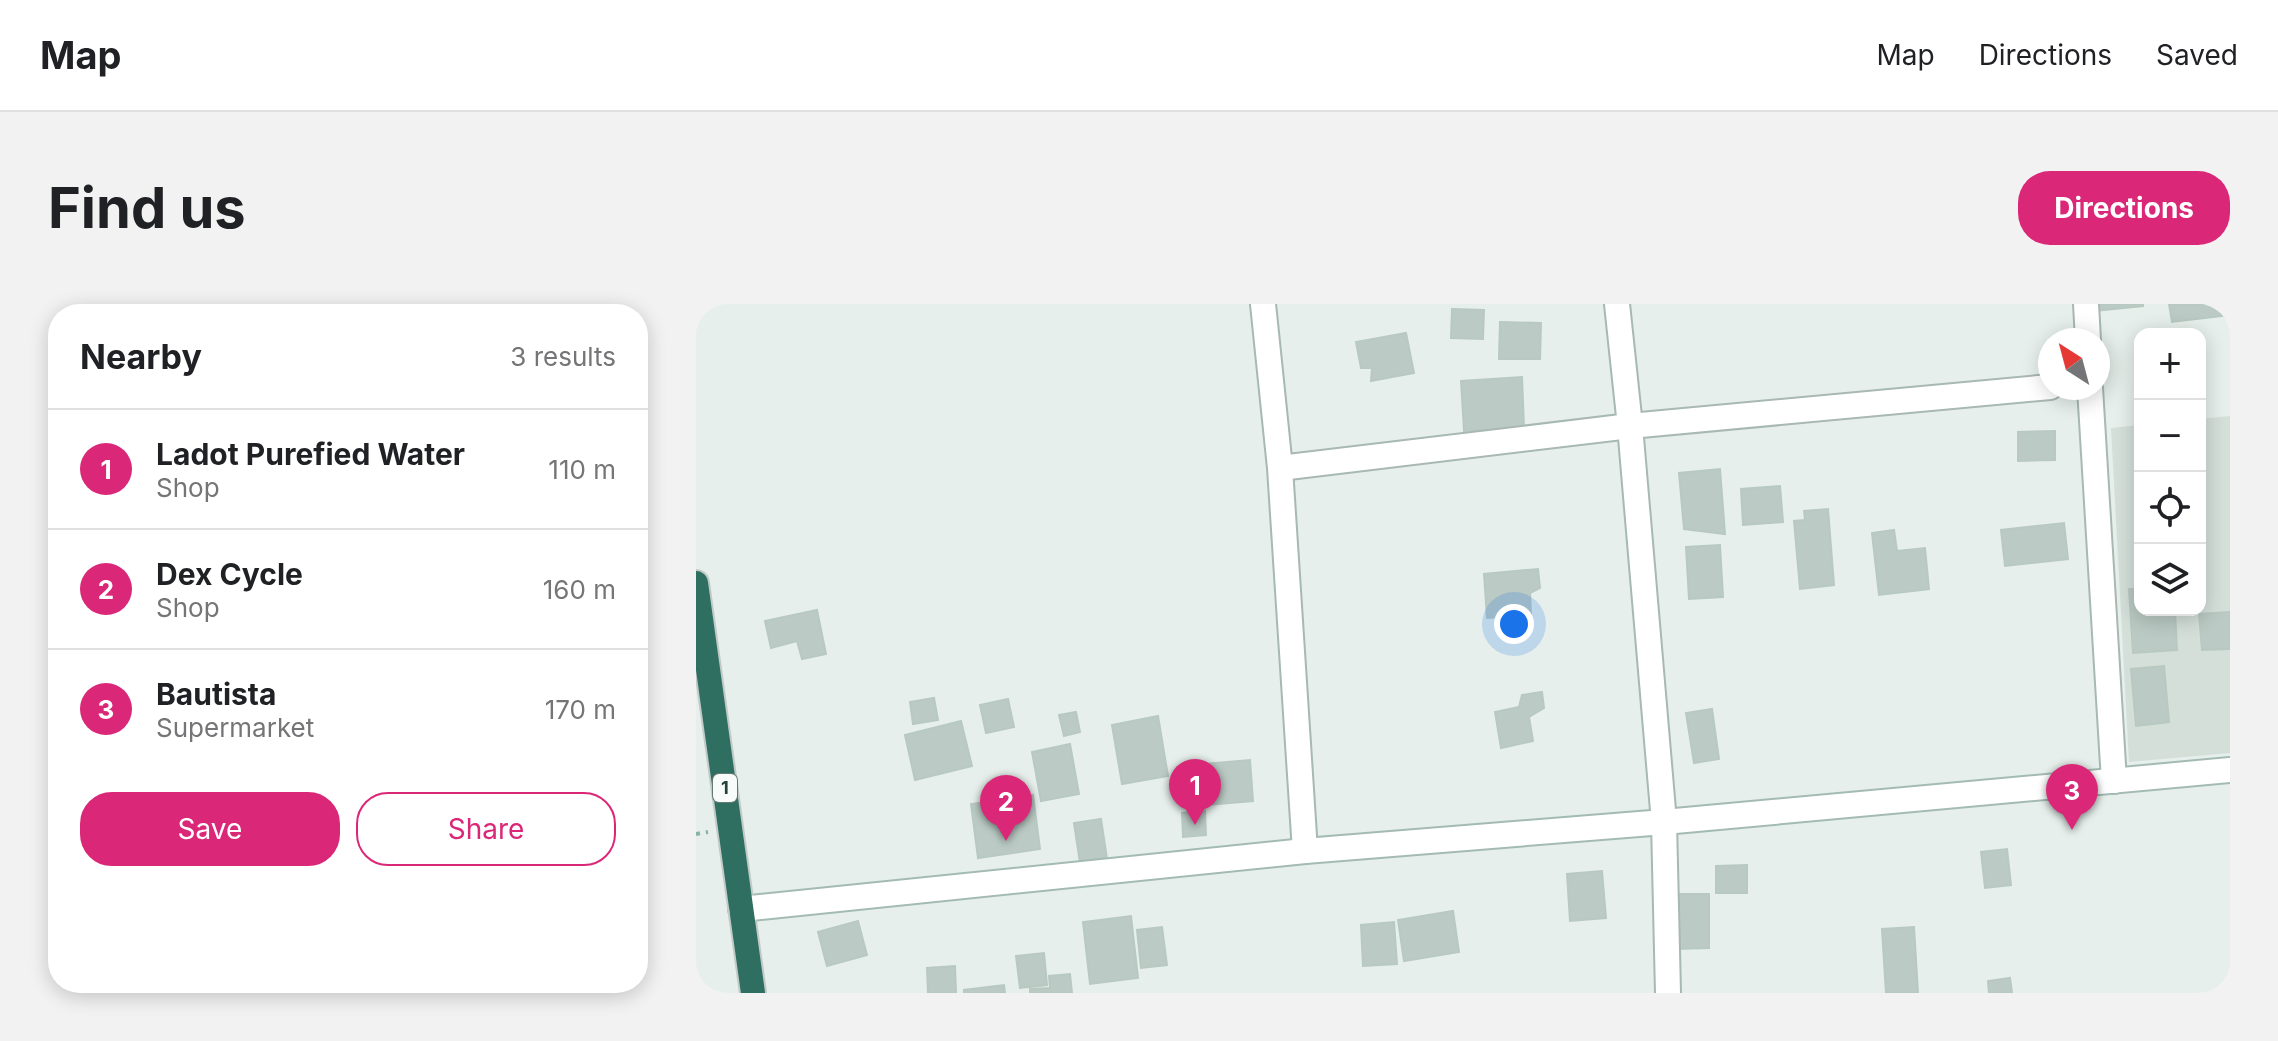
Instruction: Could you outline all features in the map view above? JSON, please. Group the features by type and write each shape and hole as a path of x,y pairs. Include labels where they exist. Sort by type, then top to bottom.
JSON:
{"highway":[{"name":"1","path":"696,583 753,993"}],"street":[{"path":"1263,304 1280,468 1305,851"},
{"path":"1617,304 1664,822 1668,993"},
{"path":"2086,304 2087,328"},
{"path":"1280,468 1630,426 2038,388"},
{"path":"2091,400 2114,781"},
{"path":"741,909 1305,851 1664,822 2230,770"}],"shaded area":[{"path":"2230,416 2230,753 2129,762 2111,428 2134,426 2134,616 2206,616 2206,418"}],"building":[{"path":"2095,304 2143,304 2143,306 2095,311"},
{"path":"2169,304 2230,304 2230,315 2172,322"},
{"path":"1452,309 1484,310 1483,339 1451,338"},
{"path":"1500,322 1541,323 1540,359 1499,359"},
{"path":"1406,333 1414,373 1371,381 1372,368 1361,368 1356,342"},
{"path":"1522,377 1524,428 1464,431 1461,381"},
{"path":"2055,431 2055,460 2018,461 2018,432"},
{"path":"1720,469 1725,534 1684,529 1679,473"},
{"path":"1780,486 1783,522 1743,525 1741,489"},
{"path":"1828,509 1834,585 1800,589 1794,521 1805,520 1804,511"},
{"path":"2064,523 2068,559 2005,566 2001,530"},
{"path":"1894,530 1897,551 1925,548 1929,589 1879,595 1872,533"},
{"path":"1720,545 1723,597 1689,599 1686,547"},
{"path":"1538,569 1540,588 1530,593 1531,615 1487,618 1484,574"},
{"path":"2129,589 2134,589 2134,616 2175,616 2177,650 2133,653"},
{"path":"817,610 826,654 802,659 797,641 771,648 765,621"},
{"path":"2230,612 2230,649 2202,650 2199,616"},
{"path":"2164,666 2169,722 2136,726 2131,669"},
{"path":"1542,692 1544,708 1529,717 1533,741 1501,748 1495,712 1519,707 1522,695"},
{"path":"934,698 938,720 913,724 910,702"},
{"path":"1008,699 1014,727 986,733 980,705"},
{"path":"1712,709 1719,759 1694,763 1686,713"},
{"path":"1076,712 1080,732 1064,736 1059,715"},
{"path":"1158,716 1168,776 1122,784 1112,725"},
{"path":"961,721 972,766 915,780 905,735"},
{"path":"1070,744 1079,794 1041,801 1032,752"},
{"path":"1250,760 1253,801 1183,807 1180,766"},
{"path":"1033,795 1040,849 978,858 971,804"},
{"path":"1205,811 1206,835 1183,837 1182,813"},
{"path":"1101,819 1107,859 1080,863 1074,823"},
{"path":"2007,849 2011,885 1985,888 1981,852"},
{"path":"1747,865 1747,893 1716,893 1716,866"},
{"path":"1602,871 1606,918 1570,921 1567,874"},
{"path":"1675,894 1709,894 1709,948 1675,949"},
{"path":"1453,911 1459,952 1404,961 1398,920"},
{"path":"1131,916 1138,978 1090,984 1083,922"},
{"path":"858,921 867,955 827,966 818,932"},
{"path":"1394,922 1397,964 1363,966 1361,925"},
{"path":"1162,927 1167,965 1141,968 1137,930"},
{"path":"1914,927 1918,993 1886,993 1882,929"},
{"path":"1044,953 1047,985 1020,988 1016,956"},
{"path":"955,966 956,993 928,993 927,968"},
{"path":"1070,974 1072,993 1030,993 1030,989 1050,988 1049,976"},
{"path":"2010,978 2012,993 1989,993 1988,981"},
{"path":"1004,985 1005,993 964,993 964,990"}],"place":[{"name":"Ladot Purefied Water","path":"1195,825"},
{"name":"Bautista","path":"2072,830"},
{"name":"Dex Cycle","path":"1006,841"}]}
